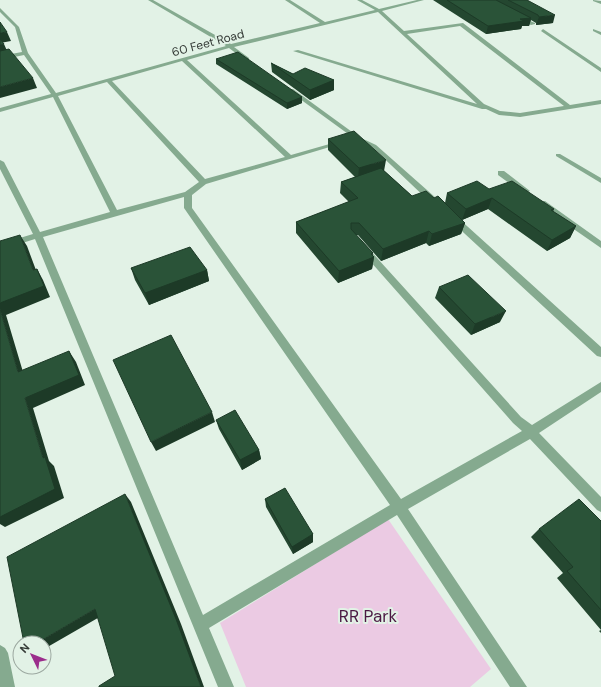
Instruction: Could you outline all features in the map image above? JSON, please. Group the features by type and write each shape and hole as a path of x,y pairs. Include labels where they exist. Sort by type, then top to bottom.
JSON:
{"street":[{"path":"150,0 230,46 255,64"},
{"path":"287,0 326,24"},
{"path":"359,0 378,10 482,104 499,113"},
{"name":"60 Feet Road","path":"0,110 230,46 422,0"},
{"path":"595,0 601,3"},
{"path":"1,11 17,27 25,53 54,94 115,212"},
{"path":"513,14 533,24"},
{"path":"404,33 461,24 570,107"},
{"path":"543,30 601,70"},
{"path":"595,30 601,34"},
{"path":"296,51 499,113 520,115 601,102"},
{"path":"0,58 25,53"},
{"path":"183,59 289,157"},
{"path":"108,80 203,182"},
{"path":"286,87 357,138 374,146 438,205"},
{"path":"0,247 115,212 188,194 203,182 357,138"},
{"path":"558,156 601,181"},
{"path":"0,162 38,236 226,687"},
{"path":"501,173 601,245"},
{"path":"188,194 188,208 399,507 519,687"},
{"path":"450,215 601,353"},
{"path":"360,244 517,420 531,432 601,506"},
{"path":"200,625 399,507 531,432 601,386"},
{"path":"0,653 7,687"}],"green space":[{"name":"RR Park","path":"388,519 491,669 470,687 246,687 220,623"}],"building":[{"path":"447,0 496,0 531,18 520,19 524,21 488,26"},
{"path":"508,0 527,0 555,15 539,17 538,15"},
{"path":"0,22 7,32 0,33"},
{"path":"0,39 4,44 0,45"},
{"path":"9,49 33,78 0,87 0,51"},
{"path":"238,52 302,97 287,103 216,59"},
{"path":"271,63 293,74 305,68 334,80 310,90"},
{"path":"354,131 386,160 359,168 328,139"},
{"path":"381,168 412,196 426,191 434,198 438,196 465,223 432,234 429,231 383,249 359,223 351,223 351,229 373,253 371,254 374,257 339,271 296,222 358,198 341,182"},
{"path":"477,181 489,189 512,181 554,209 551,210 576,226 552,240 492,198 466,209 447,193"},
{"path":"20,235 33,270 37,269 44,286 0,303 0,241"},
{"path":"190,247 207,270 145,293 131,268"},
{"path":"468,275 506,311 475,324 439,287"},
{"path":"0,309 18,372 69,351 79,375 25,398 43,458 45,457 55,489 0,517"},
{"path":"171,335 212,412 151,442 113,360"},
{"path":"235,410 259,450 240,460 216,420"},
{"path":"285,488 313,534 292,547 265,499"},
{"path":"125,494 176,619 201,687 99,687 115,676 95,609 51,635 22,635 7,557"},
{"path":"579,499 601,521 601,610 567,571 573,567 539,529"}]}
